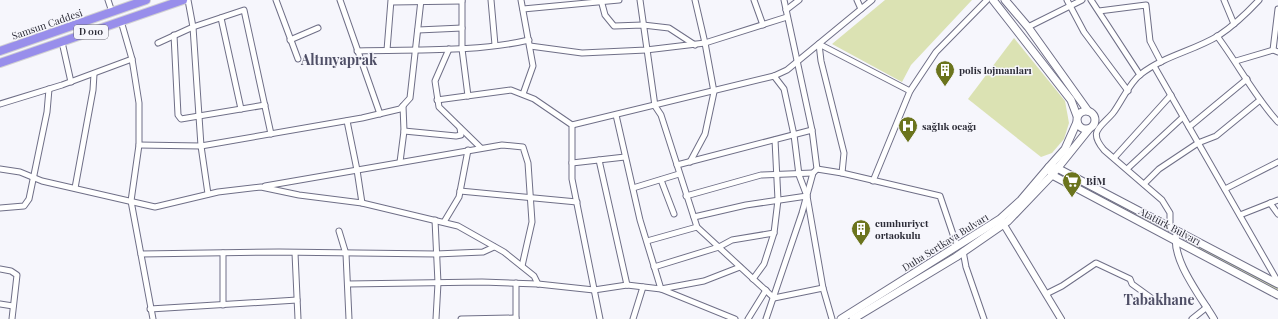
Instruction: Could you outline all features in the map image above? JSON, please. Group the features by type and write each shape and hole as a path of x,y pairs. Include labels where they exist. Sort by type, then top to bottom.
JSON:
{"highway":[{"name":"Samsun Caddesi","path":"0,51 146,0"},
{"name":"D 010","path":"0,63 183,0"}],"main road":[{"path":"993,0 1071,100 1077,119 1084,129 1094,126"},
{"path":"853,319 964,252 1027,204 1094,126 1094,116 1088,111 1028,27 1005,0"},
{"path":"1077,119 1082,111 1088,111"},
{"name":"Duha Sertkaya Bulvarı","path":"842,319 957,246 1002,222 1065,149 1077,119"},
{"path":"1052,175 1049,167 1058,168 1177,232 1278,283"},
{"name":"Atatürk Bulvarı","path":"1052,175 1278,295"},
{"path":"957,246 964,252"},
{"path":"956,256 957,246"}],"street":[{"path":"108,0 112,12"},
{"path":"188,0 192,27 201,146 208,194"},
{"path":"276,0 298,59"},
{"path":"340,0 380,114"},
{"path":"491,0 495,46"},
{"path":"522,0 533,66 523,94"},
{"path":"523,9 619,0"},
{"path":"640,0 655,106 661,115 697,227 774,298"},
{"path":"690,162 705,134 714,92 695,0"},
{"path":"754,0 763,25"},
{"path":"766,319 813,174 817,169 812,130 796,63 784,0"},
{"path":"786,10 799,0"},
{"path":"857,0 861,9"},
{"path":"437,100 511,90 534,99 572,124 655,106 774,76 787,70 872,0"},
{"path":"873,181 910,91 936,52 987,0"},
{"path":"1067,0 1084,32 1128,91"},
{"path":"1028,27 1082,0"},
{"path":"1091,0 1140,75"},
{"path":"1224,0 1234,24"},
{"path":"1170,228 1170,214 1162,200 1096,141 1094,126 1112,114 1140,75 1161,62 1217,36 1234,24 1259,0"},
{"path":"387,50 391,1 462,1 462,49 468,96"},
{"path":"139,145 201,146 380,114 400,109 410,98 421,1"},
{"path":"601,1 605,15 614,26 643,25 669,28 695,44"},
{"path":"1099,11 1139,3 1146,5 1150,41 1161,62"},
{"path":"1236,61 1275,51 1278,9"},
{"path":"158,42 192,27 244,10 271,134"},
{"path":"530,46 582,53 646,50 705,43 787,17"},
{"path":"221,18 241,109"},
{"path":"121,21 132,59 138,103 139,145 131,201 153,319"},
{"path":"290,40 318,28"},
{"path":"418,30 462,28"},
{"path":"174,35 178,115 182,119 265,105"},
{"path":"1217,36 1236,61 1260,100 1278,122"},
{"path":"357,51 462,49 495,46 529,40"},
{"path":"62,42 70,82"},
{"path":"819,44 910,91"},
{"path":"819,44 821,61 844,153 842,173"},
{"path":"450,49 435,82 439,107 481,148"},
{"path":"0,104 94,74 132,59"},
{"path":"1154,66 1278,283"},
{"path":"75,188 93,90 94,74"},
{"path":"774,76 784,89 794,135 799,175 807,196 823,288 832,319"},
{"path":"1189,127 1247,79"},
{"path":"0,208 24,206 29,199 47,112 49,89"},
{"path":"1114,158 1171,95"},
{"path":"1144,184 1159,169 1198,142 1216,136 1260,100"},
{"path":"400,162 404,131 403,106"},
{"path":"616,114 633,188 661,289"},
{"path":"1127,169 1183,117"},
{"path":"347,120 362,203"},
{"path":"572,124 572,179 600,319"},
{"path":"404,131 456,136 461,135 460,128"},
{"path":"676,165 812,130"},
{"path":"753,279 764,264 774,233 778,200 775,140"},
{"path":"0,169 20,172 34,178 155,207 208,194 261,187 502,144 523,147 528,163 532,222 522,266"},
{"path":"444,222 459,197 468,150"},
{"path":"572,163 625,156"},
{"path":"599,160 627,285"},
{"path":"1225,189 1278,162"},
{"path":"817,169 842,173 940,196 957,246"},
{"path":"633,188 680,174"},
{"path":"686,196 760,175 813,174"},
{"path":"661,180 674,214"},
{"path":"261,187 299,195 362,203 458,226 494,247 522,266 534,276 538,284"},
{"path":"460,192 576,202"},
{"path":"694,218 746,204 807,196"},
{"path":"1240,215 1278,200"},
{"path":"1270,203 1278,214"},
{"path":"435,220 438,283 436,319"},
{"path":"1002,222 1061,319"},
{"path":"647,241 697,227"},
{"path":"339,231 346,254 349,319"},
{"path":"1177,232 1174,240 1185,272 1214,319"},
{"path":"654,267 719,247 736,239 774,233"},
{"path":"141,254 436,254 483,252 494,247"},
{"path":"964,252 966,267 984,319"},
{"path":"223,253 223,305"},
{"path":"295,253 298,319"},
{"path":"956,256 966,267"},
{"path":"1046,294 1062,286 1096,263 1130,280 1132,284 1150,297"},
{"path":"661,289 704,281 740,267"},
{"path":"0,269 11,271 17,275 12,319"},
{"path":"348,284 538,284 594,290 627,285 661,289 735,319"},
{"path":"461,319 516,318 516,284"},
{"path":"633,319 643,287"},
{"path":"774,298 823,288"},
{"path":"748,319 766,290"},
{"path":"150,308 297,300"},
{"path":"0,304 13,306"},
{"path":"1192,319 1207,307"}],"green space":[{"path":"885,0 972,0 911,65 902,82 832,44"},
{"path":"1014,38 1065,101 1069,123 1064,139 1052,153 1041,157 968,99"},
{"path":"1061,174 1163,228 1162,230 1060,176"},
{"path":"1191,242 1278,287 1278,291 1189,244"},
{"path":"953,252 954,254 850,319 847,319"}],"place":[{"name":"polis lojmanları","path":"945,87"},
{"name":"sağlık ocağı","path":"908,143"},
{"name":"BİM","path":"1072,198"},
{"name":"cumhuriyet ortaokulu","path":"861,246"}],"district":[{"name":"Altınyaprak","path":"339,60"},
{"name":"Tabakhane","path":"1159,300"}]}
